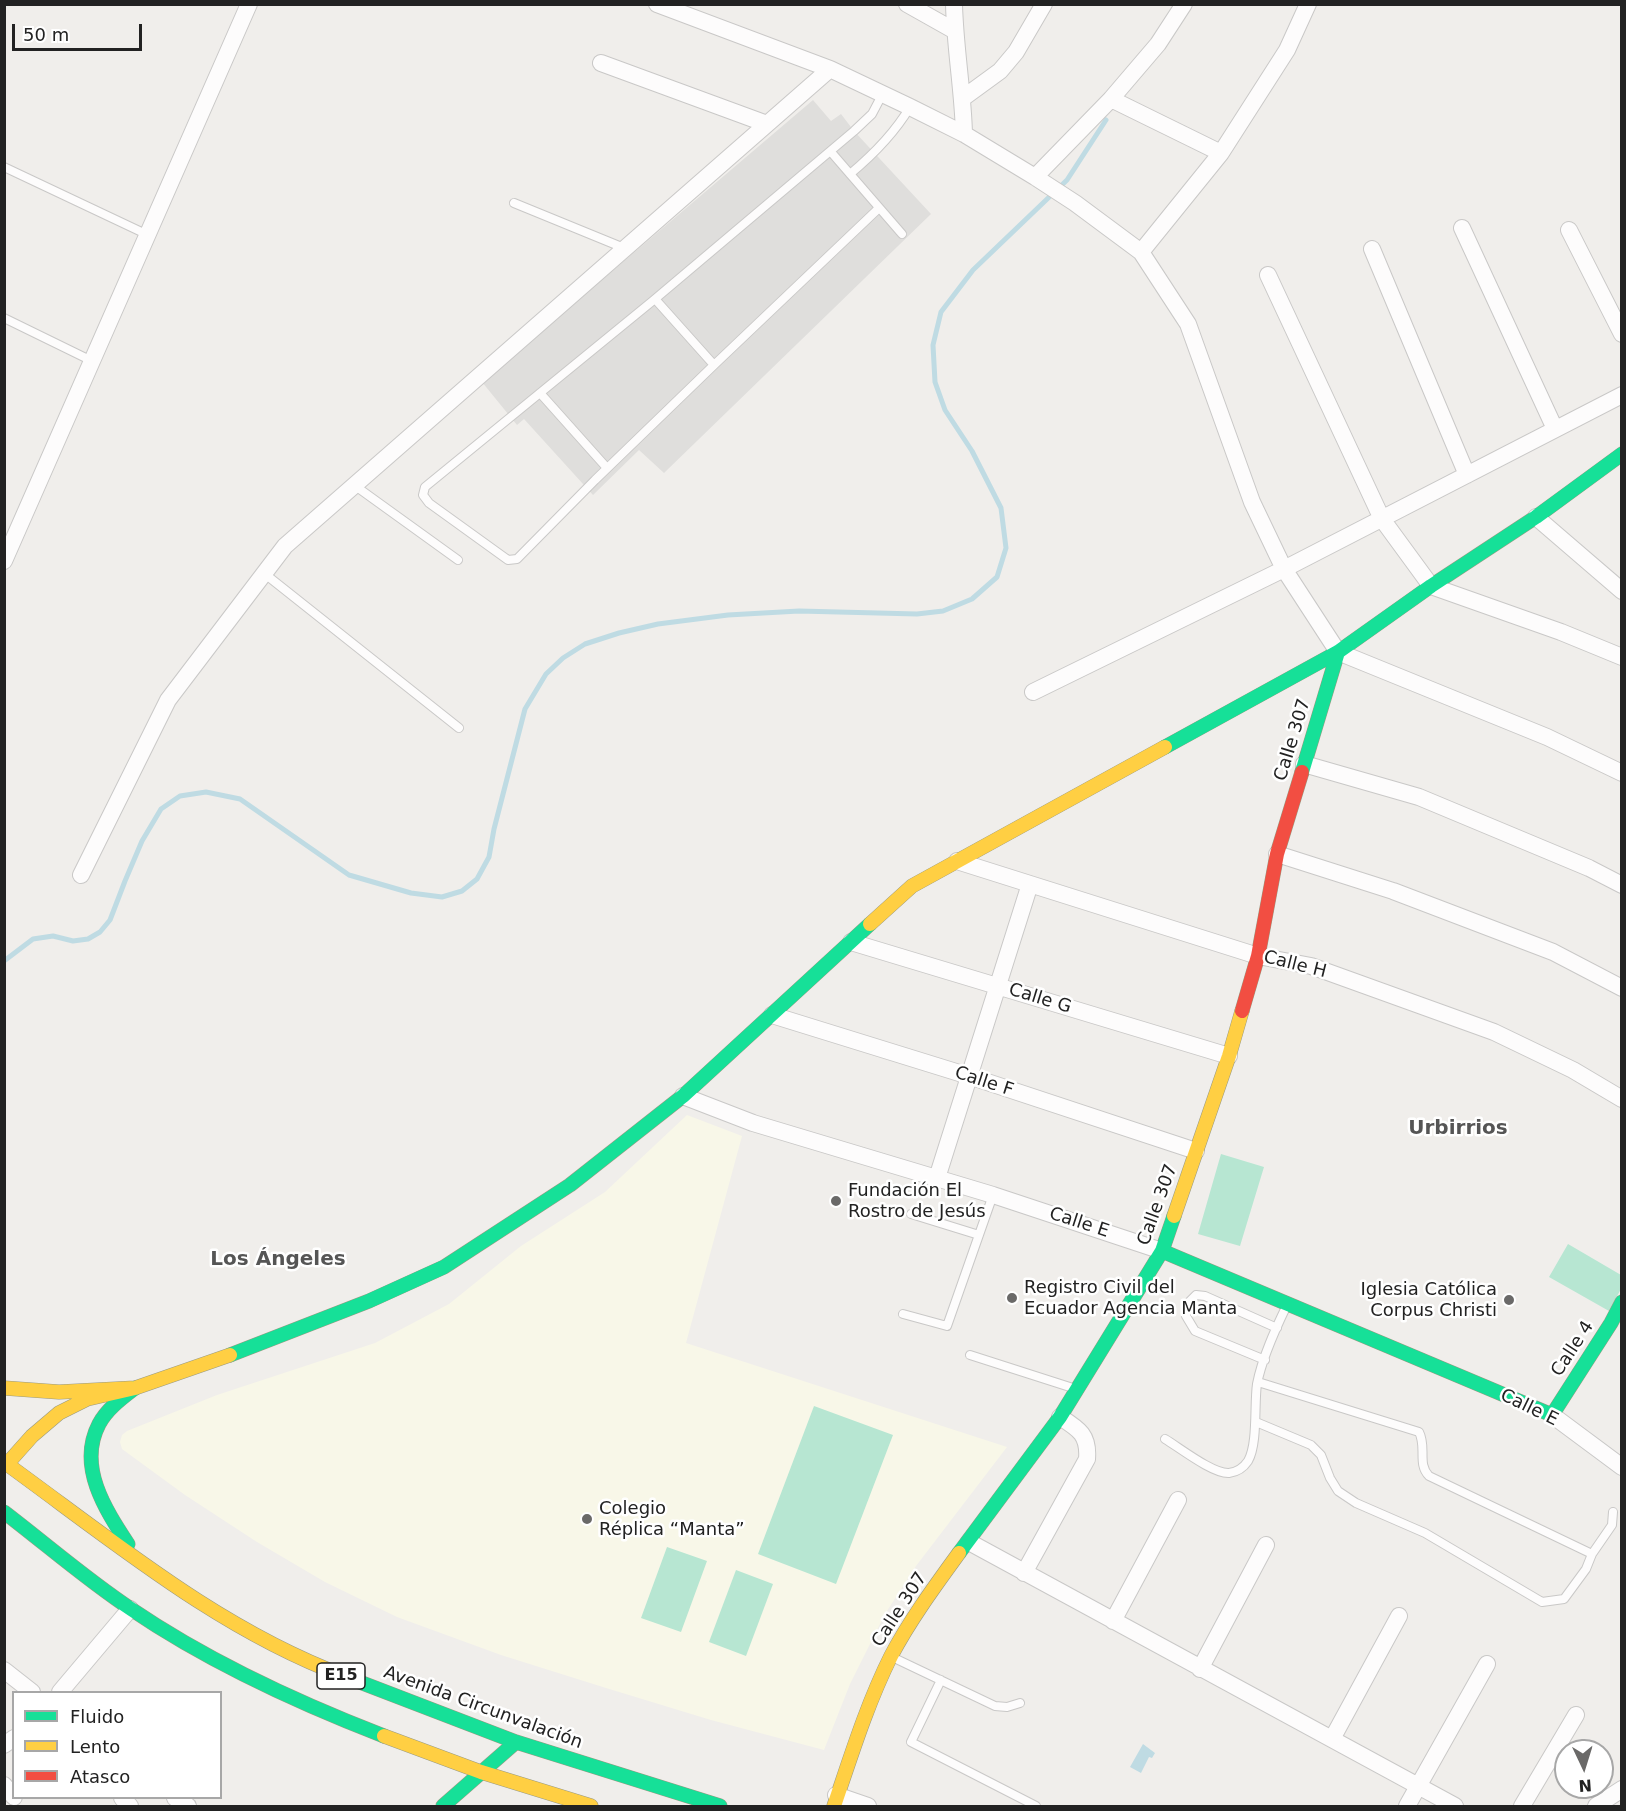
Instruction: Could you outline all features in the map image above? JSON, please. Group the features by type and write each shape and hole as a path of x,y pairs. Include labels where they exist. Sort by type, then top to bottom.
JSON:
{"main road":[{"path":"6,1463 58,1413 87,1399 135,1388 217,1360 369,1301 444,1267 570,1185 683,1096 912,886 1338,652 1431,586 1618,463"},
{"name":"Calle 307","path":"835,1801 862,1723 891,1656 925,1600 1060,1417 1162,1251 1229,1056 1258,956 1277,854 1338,652"},
{"name":"Calle E","path":"1162,1251 1552,1415"},
{"name":"Calle 4","path":"1552,1415 1616,1326 1622,1302"},
{"path":"4,1388 59,1392 135,1388"},
{"path":"135,1388 112,1407 99,1424 92,1443 91,1461 94,1483 102,1503 138,1560"},
{"name":"Avenida Circunvalación","path":"6,1463 189,1595 260,1638 319,1667 516,1742 720,1806"},
{"name":"E15","path":"4,1512 130,1609 221,1664 281,1693 381,1735 481,1772 591,1806"},
{"path":"4,1520 32,1534"},
{"path":"443,1806 516,1742"}],"street":[{"path":"4,561 249,4"},
{"path":"657,4 830,69 910,107 964,135 1035,177 1075,203 1141,252 1188,324 1252,502 1284,569 1338,652 1547,737 1622,773"},
{"path":"907,4 955,31"},
{"path":"954,4 963,98 964,135"},
{"path":"963,98 1000,71 1016,52 1044,4"},
{"path":"1035,177 1111,99 1158,44 1184,4"},
{"path":"1141,252 1221,153 1287,50 1308,4"},
{"path":"601,63 767,124"},
{"path":"81,875 168,700 285,546 830,69"},
{"path":"1111,99 1221,153"},
{"path":"1462,228 1555,429"},
{"path":"1569,230 1622,334"},
{"path":"1372,249 1467,474"},
{"path":"1268,275 1382,519 1431,586 1561,632 1622,657"},
{"path":"1033,692 1284,569 1622,395"},
{"path":"1536,517 1622,591"},
{"path":"1304,764 1419,797 1589,868 1622,885"},
{"path":"1277,854 1393,891 1553,952 1622,988"},
{"name":"Calle H","path":"957,861 1258,956 1311,966 1494,1032 1573,1070 1622,1099"},
{"path":"937,1178 1030,884"},
{"name":"Calle G","path":"851,942 1229,1056"},
{"name":"Calle F","path":"772,1015 969,1076 1196,1151"},
{"name":"Calle E","path":"683,1096 753,1123 993,1195 1162,1251"},
{"name":"Calle E","path":"1552,1415 1622,1467"},
{"path":"1024,1573 1087,1460 1088,1447 1084,1435 1074,1425 1060,1417"},
{"path":"1113,1621 1178,1500"},
{"path":"969,1542 1455,1806"},
{"path":"1200,1669 1266,1545"},
{"path":"61,1691 130,1609"},
{"path":"1332,1739 1399,1616"},
{"path":"1407,1806 1487,1664"},
{"path":"4,1670 31,1691"},
{"path":"1522,1806 1576,1715"},
{"path":"1596,1806 1622,1789"},
{"path":"835,1801 868,1806"}],"lane":[{"path":"878,208 607,468 517,559 508,560 429,503 423,495 425,487 831,152 872,114 882,94"},
{"path":"850,174 875,153 897,129 910,107"},
{"path":"831,152 902,234"},
{"path":"4,167 148,235"},
{"path":"514,202 625,249"},
{"path":"655,299 714,365"},
{"path":"4,318 92,361"},
{"path":"540,393 607,468"},
{"path":"354,485 458,560"},
{"path":"265,574 459,728"},
{"path":"903,1314 947,1326 993,1195"},
{"path":"911,1214 979,1235"},
{"path":"1265,1360 1195,1331 1186,1316 1189,1302 1196,1295 1205,1296 1277,1328"},
{"path":"1165,1439 1218,1471 1230,1473 1241,1469 1249,1460 1256,1422 1258,1382 1288,1304"},
{"path":"970,1355 1076,1389"},
{"path":"1258,1382 1419,1432 1423,1439 1422,1465 1429,1476 1592,1554"},
{"path":"1256,1422 1311,1445 1321,1455 1338,1491 1356,1503 1425,1533 1542,1602 1564,1599 1586,1569 1592,1554 1612,1525 1613,1512"},
{"path":"891,1656 994,1706 1007,1707 1020,1703"},
{"path":"941,1680 911,1742 1036,1806"}],"shaded area":[{"path":"813,100 831,121 841,114 931,214 664,473 639,450 593,495 524,419 517,425 482,382"},
{"name":"Colegio Réplica “Manta”","path":"687,1115 742,1136 686,1343 1007,1447 916,1566 885,1614 850,1684 824,1750 711,1720 606,1688 501,1655 397,1617 325,1582 257,1542 185,1495 122,1449 120,1442 122,1435 127,1431 217,1395 375,1343 449,1304 521,1246 605,1192"}],"green space":[{"path":"1221,1154 1264,1167 1240,1246 1198,1234"},
{"path":"1568,1244 1621,1275 1621,1289 1609,1311 1549,1277"},
{"path":"814,1406 893,1435 836,1584 758,1554"},
{"path":"667,1547 707,1561 681,1632 641,1618"},
{"path":"736,1570 773,1584 746,1656 709,1642"}],"water":[{"path":"1143,1744 1155,1753 1152,1758 1149,1757 1141,1773 1130,1767"}],"waterway":[{"path":"4,961 33,939 53,936 73,941 88,939 100,932 110,920 142,841 161,809 180,796 206,792 240,799 349,875 411,893 442,897 462,891 477,879 489,857 525,709 546,674 563,658 585,644 658,624 728,615 799,611 917,614 943,611 972,599 997,577 1006,548 1001,508 972,451 945,410 935,382 933,345 941,312 973,270 1067,180 1106,120"}],"traffic: fast":[{"path":"1165,747 1338,652 1431,586 1536,517 1622,454"},
{"path":"1302,772 1338,652"},
{"path":"230,1355 369,1301 444,1267 570,1185 683,1096 870,924"},
{"path":"959,1553 1060,1417 1162,1251 1174,1216"},
{"path":"1162,1251 1552,1415 1622,1302"},
{"path":"128,1544 103,1502 92,1471 91,1456 93,1440 102,1419 115,1404 135,1388"},
{"path":"4,1512 115,1598 191,1646 286,1695 384,1736"},
{"path":"344,1676 516,1742 720,1806"},
{"path":"443,1806 516,1742"}],"traffic: slow":[{"path":"870,924 912,886 1165,747"},
{"path":"1174,1216 1229,1056 1242,1011"},
{"path":"7,1464 32,1436 59,1413 87,1399 135,1388 230,1355"},
{"path":"4,1388 59,1392 135,1388"},
{"path":"4,1462 167,1581 253,1634 298,1657 344,1676"},
{"path":"834,1806 882,1674 915,1616 959,1553"},
{"path":"384,1736 481,1772 591,1806"}],"traffic: jam":[{"path":"1242,1011 1258,956 1277,854 1302,772"}],"place":[{"name":"Fundación El Rostro de Jesús","path":"836,1201"},
{"name":"Registro Civil del Ecuador Agencia Manta","path":"1012,1298"},
{"name":"Iglesia Católica Corpus Christi","path":"1509,1300"},
{"name":"Colegio Réplica “Manta”","path":"587,1519"}],"district":[{"name":"Urbirrios","path":"1458,1129"},
{"name":"Los Ángeles","path":"278,1260"}]}
